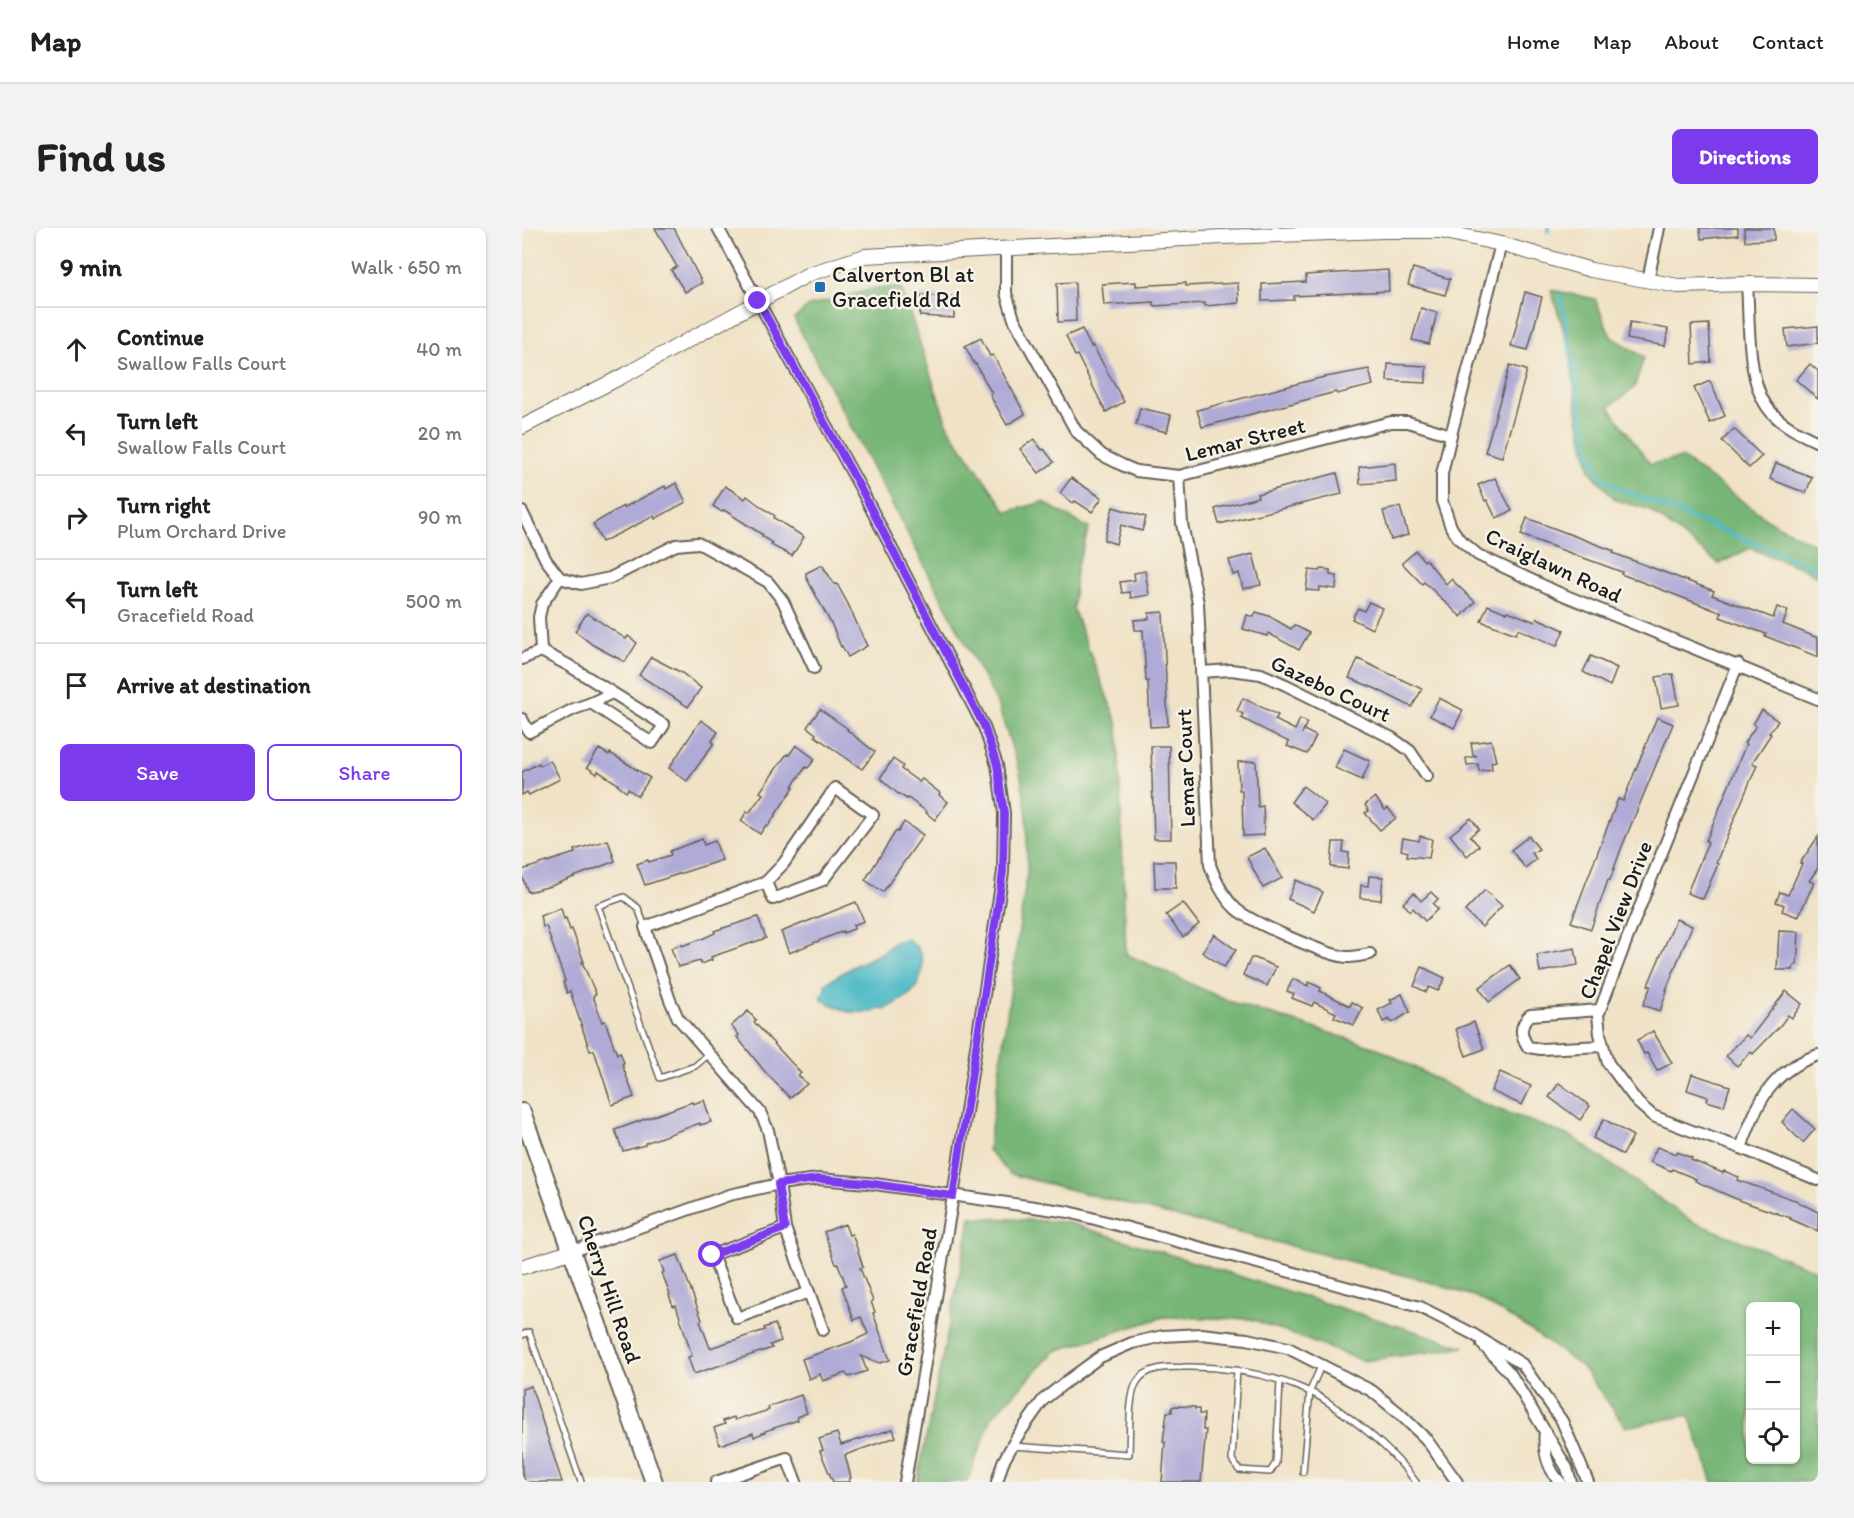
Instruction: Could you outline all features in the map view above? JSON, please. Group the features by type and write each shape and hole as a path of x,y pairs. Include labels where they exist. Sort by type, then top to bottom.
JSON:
{"main road":[{"name":"Cherry Hill Road","path":"522,1112 654,1482"}],"street":[{"name":"Gracefield Road","path":"718,228 899,561 984,726 997,765 1004,813 1003,872 953,1196 905,1482"},
{"path":"1648,280 1659,228"},
{"path":"522,427 621,377 809,274 865,256 1006,250 1204,233 1384,229 1440,231 1501,244 1591,270 1678,286 1818,285"},
{"name":"Craiglawn Road","path":"1501,244 1442,474 1442,501 1451,527 1459,539 1478,555 1559,593 1738,664 1818,699"},
{"name":"Lemar Street","path":"1006,250 1006,293 1014,319 1076,431 1102,455 1136,471 1179,476 1390,422 1408,422 1451,435"},
{"path":"1748,284 1752,371 1763,399 1772,414 1795,431 1818,442"},
{"name":"Lemar Court","path":"1179,476 1182,524 1198,603 1210,865 1219,887 1236,909 1250,918 1308,946 1345,957 1370,954"},
{"path":"522,512 546,560 560,578 581,584 610,578 676,545 698,543 768,582 783,602 814,668"},
{"path":"541,651 540,610 560,578"},
{"path":"522,659 541,651"},
{"path":"541,651 568,665 664,725 652,743 591,703"},
{"name":"Chapel View Drive","path":"1738,664 1600,1010 1598,1016 1600,1034 1608,1063 1638,1103 1653,1116 1741,1148 1818,1180"},
{"name":"Gazebo Court","path":"1202,672 1232,670 1261,674 1286,685 1392,738 1410,751 1426,776"},
{"path":"522,719 529,732 612,693"},
{"path":"766,882 773,899 823,880 873,815 835,788 784,863 766,882 645,927 678,1018 760,1112 768,1130 785,1228 823,1330"},
{"path":"1600,1010 1530,1015 1523,1023 1522,1037 1528,1047 1541,1049 1603,1046"},
{"path":"1741,1148 1752,1115 1780,1074 1818,1055"},
{"path":"522,1267 729,1195 778,1184 818,1179 868,1183 1069,1212 1420,1307 1472,1333 1522,1364 1562,1421 1584,1481"},
{"path":"785,1228 712,1255 737,1318 809,1292"},
{"path":"1472,1333 1510,1373 1545,1430 1571,1482"},
{"path":"997,1482 1003,1462 1043,1400 1100,1358 1132,1343 1163,1336 1201,1334 1247,1339 1288,1348 1372,1392 1399,1413 1425,1439 1457,1482"},
{"path":"1545,1430 1562,1421"},
{"path":"1545,1430 1544,1448 1555,1476 1560,1482"},
{"path":"716,1482 787,1458 796,1482"}],"lane":[{"path":"645,927 638,908 624,897 598,906 660,1078 695,1066 709,1054"},
{"path":"522,1335 529,1332 581,1482"},
{"path":"1303,1472 1310,1391 1322,1364"},
{"path":"1012,1446 1129,1454 1132,1391 1138,1380 1145,1373 1174,1367 1200,1366 1237,1370 1310,1391 1374,1435 1416,1482"},
{"path":"1237,1370 1232,1460 1239,1470 1270,1472 1276,1463 1280,1381"}],"green space":[{"path":"901,287 948,427 1007,512 1043,502 1089,528 1076,569 1073,609 1118,725 1126,954 1228,1001 1380,1049 1479,1102 1572,1137 1693,1222 1818,1271 1818,1482 1713,1482 1689,1415 1626,1427 1582,1367 1520,1323 1476,1297 1423,1280 1010,1174 988,1150 1027,873 1027,814 1020,772 997,703 794,319 809,306 876,288"},
{"path":"1551,290 1595,299 1611,337 1644,357 1634,388 1609,407 1650,464 1682,458 1773,523 1818,546 1818,577 1807,570 1750,548 1719,564 1648,509 1616,500 1590,471 1578,417 1569,347"},
{"path":"971,1217 1066,1222 1465,1347 1363,1361 1251,1319 1164,1317 1055,1351 992,1417 967,1482 917,1482"}],"water":[{"path":"907,939 921,954 922,972 914,990 907,996 885,1010 878,1008 873,1012 848,1012 822,1000 821,995 825,991 825,984 883,952 896,941"}],"building":[{"path":"655,228 674,228 702,283 685,292 671,270 677,267"},
{"path":"1700,228 1738,228 1738,235 1701,239"},
{"path":"1744,228 1774,228 1774,240 1745,241"},
{"path":"1413,268 1450,279 1445,295 1408,285"},
{"path":"1388,270 1389,291 1294,296 1294,300 1262,301 1262,284 1306,282 1306,275"},
{"path":"1075,282 1076,321 1058,322 1057,283"},
{"path":"1136,282 1136,286 1238,283 1239,303 1205,306 1205,303 1154,306 1153,302 1104,305 1102,284"},
{"path":"1525,292 1542,297 1528,350 1511,346"},
{"path":"921,295 955,297 954,318 920,316"},
{"path":"1421,308 1437,313 1429,344 1412,340"},
{"path":"1630,322 1668,329 1665,346 1627,339"},
{"path":"1709,324 1711,362 1693,364 1691,325"},
{"path":"1818,326 1818,343 1787,347 1785,329"},
{"path":"1082,329 1124,402 1106,412 1066,336"},
{"path":"981,338 990,356 993,355 1025,414 1007,425 965,346"},
{"path":"1388,364 1426,366 1426,383 1387,381"},
{"path":"1810,364 1818,371 1818,399 1796,380"},
{"path":"1510,365 1526,370 1526,374 1502,457 1485,452"},
{"path":"1369,369 1373,385 1337,394 1336,392 1202,427 1197,410 1320,378"},
{"path":"1710,381 1725,416 1710,423 1694,388"},
{"path":"1140,408 1171,415 1167,432 1136,425"},
{"path":"1734,429 1762,456 1749,468 1722,441"},
{"path":"1034,439 1054,462 1039,473 1020,449"},
{"path":"1395,463 1396,481 1360,484 1359,467"},
{"path":"1776,463 1812,477 1806,493 1770,479"},
{"path":"1337,473 1342,494 1219,524 1215,509 1258,497 1257,494"},
{"path":"1071,478 1102,498 1092,512 1075,501 1073,503 1060,493"},
{"path":"1495,478 1512,511 1496,518 1478,485"},
{"path":"676,483 686,502 655,519 654,516 602,542 593,524 623,506 623,508 665,486 666,489"},
{"path":"725,486 745,499 747,496 775,516 774,518 804,537 792,556 771,545 772,543 763,535 724,510 722,512 713,506"},
{"path":"1113,507 1146,517 1142,531 1121,525 1116,544 1104,540"},
{"path":"1400,507 1408,535 1391,540 1383,511"},
{"path":"1527,518 1714,591 1712,595 1773,618 1777,607 1788,611 1783,624 1818,638 1818,657 1720,617 1722,613 1621,574 1622,572 1521,535"},
{"path":"1416,551 1424,561 1426,559 1446,584 1451,579 1475,602 1461,617 1424,582 1422,584 1402,563"},
{"path":"1253,554 1261,585 1243,589 1239,573 1233,575 1229,560"},
{"path":"822,565 835,585 837,584 867,646 848,657 806,577 806,573"},
{"path":"1321,569 1330,570 1330,575 1337,576 1336,589 1320,587 1319,591 1306,590 1309,570 1320,571"},
{"path":"1145,571 1149,595 1131,598 1130,592 1122,593 1120,582 1135,580 1134,573"},
{"path":"1369,602 1382,608 1372,629 1352,619 1358,608 1364,611"},
{"path":"1488,605 1535,622 1537,618 1564,630 1557,646 1518,629 1516,634 1481,621"},
{"path":"1163,612 1168,726 1150,727 1143,630 1135,630 1134,620 1149,619 1149,613"},
{"path":"1256,612 1269,616 1291,629 1294,625 1309,633 1299,650 1268,633 1267,636 1243,629 1247,615 1254,617"},
{"path":"587,613 626,639 628,636 637,643 625,662 593,645 575,631"},
{"path":"1591,656 1617,668 1610,686 1583,672"},
{"path":"651,657 682,673 701,688 688,707 639,675"},
{"path":"1358,659 1422,689 1412,707 1349,678"},
{"path":"1673,674 1679,705 1661,708 1656,677"},
{"path":"1243,698 1278,715 1275,720 1295,730 1300,719 1307,722 1302,734 1304,730 1316,736 1307,754 1287,746 1289,742 1241,718 1243,714 1237,711"},
{"path":"1439,698 1463,710 1454,728 1430,716"},
{"path":"820,709 875,752 862,769 815,736 816,734 807,727"},
{"path":"1762,710 1778,721 1752,763 1757,765 1703,899 1687,893 1746,744 1744,743 1756,726 1753,724"},
{"path":"1657,717 1673,724 1610,880 1608,880 1591,929 1571,922 1618,799 1623,801"},
{"path":"701,720 718,732 712,741 714,743 687,781 669,768"},
{"path":"1491,740 1496,761 1491,762 1492,769 1479,771 1478,764 1467,765 1466,758 1477,756 1473,755 1471,743"},
{"path":"796,745 815,759 792,786 794,787 760,834 741,821 763,794 760,792 780,763"},
{"path":"1151,746 1169,746 1171,839 1154,839"},
{"path":"599,749 609,755 610,753 650,778 638,796 628,789 626,792 598,771 597,774 587,767"},
{"path":"1344,749 1370,761 1362,780 1335,768"},
{"path":"893,759 903,766 901,769 919,782 922,779 948,802 935,820 880,778"},
{"path":"550,760 560,779 529,795 527,792 522,795 522,772"},
{"path":"1256,761 1258,807 1263,806 1264,835 1243,836 1242,790 1239,790 1238,762"},
{"path":"1303,786 1326,804 1313,820 1291,802"},
{"path":"1375,797 1385,810 1388,808 1396,818 1380,830 1365,813 1369,811 1365,805"},
{"path":"1471,818 1479,829 1470,836 1479,846 1467,856 1450,835"},
{"path":"904,822 923,835 883,892 865,880"},
{"path":"1420,836 1432,839 1429,858 1407,856 1408,852 1401,850 1403,838 1419,841"},
{"path":"1529,836 1539,849 1532,853 1536,859 1525,868 1511,850"},
{"path":"1818,837 1818,868 1809,881 1814,883 1798,917 1782,911 1784,905 1776,902 1780,892 1788,895 1802,864 1800,863"},
{"path":"702,839 704,845 715,841 722,860 645,885 637,864 671,855 670,851"},
{"path":"608,840 615,861 551,886 528,892 522,870"},
{"path":"1333,842 1344,842 1343,852 1349,853 1348,869 1331,867"},
{"path":"1265,848 1282,878 1263,888 1247,857"},
{"path":"1154,861 1175,861 1176,888 1155,888"},
{"path":"1369,876 1383,877 1381,900 1360,898 1361,885 1368,886"},
{"path":"1296,880 1323,892 1314,911 1288,899"},
{"path":"1485,890 1502,906 1482,927 1465,911"},
{"path":"1431,892 1438,899 1433,904 1438,909 1425,921 1413,908 1410,911 1403,903 1414,893 1421,901"},
{"path":"856,902 864,921 853,925 854,929 843,933 843,931 789,953 781,932"},
{"path":"1183,903 1199,924 1183,937 1166,915"},
{"path":"561,908 564,919 566,918 570,930 572,929 584,962 582,962 596,994 593,996 602,1022 605,1021 617,1054 620,1052 634,1097 612,1105 594,1050 590,1051 570,991 567,993 563,982 565,981 546,926 543,927 540,916"},
{"path":"758,917 766,938 711,957 712,960 701,964 700,961 678,967 671,948 682,944 682,946 715,933 714,931"},
{"path":"1676,919 1692,926 1660,1011 1643,1005 1651,986 1648,985"},
{"path":"1779,931 1799,932 1797,965 1794,965 1793,970 1777,970"},
{"path":"1214,934 1236,950 1224,967 1202,952"},
{"path":"1575,948 1578,965 1540,972 1537,955"},
{"path":"1251,958 1276,967 1267,986 1243,975"},
{"path":"1510,965 1520,979 1489,1002 1479,988"},
{"path":"1422,967 1445,978 1438,991 1429,987 1426,992 1414,986"},
{"path":"1293,979 1308,986 1309,982 1321,988 1320,991 1350,1006 1352,1002 1363,1008 1354,1025 1334,1017 1336,1013 1314,1002 1312,1006 1292,998 1294,994 1287,991"},
{"path":"1786,991 1802,1004 1792,1018 1788,1015 1753,1054 1751,1052 1737,1066 1726,1056 1746,1035 1750,1038"},
{"path":"1402,994 1410,1012 1392,1023 1389,1019 1383,1022 1378,1010 1392,1003 1390,1000"},
{"path":"748,1011 756,1020 754,1022 801,1073 798,1075 807,1084 790,1098 766,1073 731,1026"},
{"path":"1474,1022 1484,1049 1466,1056 1456,1029"},
{"path":"1653,1031 1672,1063 1657,1071 1637,1040"},
{"path":"1500,1072 1531,1086 1522,1105 1491,1091"},
{"path":"1692,1074 1730,1086 1724,1106 1707,1101 1708,1097 1687,1090"},
{"path":"1559,1083 1590,1106 1580,1120 1549,1097"},
{"path":"704,1100 711,1122 700,1125 700,1123 645,1143 645,1145 623,1151 615,1130 692,1102 693,1104"},
{"path":"1793,1109 1815,1129 1803,1143 1782,1122"},
{"path":"1604,1119 1633,1136 1623,1155 1593,1138"},
{"path":"1657,1147 1676,1154 1677,1152 1723,1173 1724,1171 1739,1177 1737,1180 1798,1201 1818,1212 1818,1231 1791,1218 1741,1201 1672,1169 1671,1171 1650,1162"},
{"path":"845,1224 856,1245 863,1267 860,1268 873,1301 871,1302 875,1312 873,1313 890,1360 880,1363 861,1356 867,1371 849,1377 845,1373 823,1381 820,1374 809,1379 802,1359 868,1334 861,1317 854,1320 842,1287 846,1285 824,1232"},
{"path":"678,1255 710,1348 765,1330 764,1328 775,1324 781,1341 770,1345 772,1348 694,1374 688,1357 692,1356 676,1305 673,1306 669,1295 660,1261"},
{"path":"531,1386 562,1482 525,1482 522,1472 522,1389"},
{"path":"801,1395 807,1413 797,1417 798,1420 754,1437 753,1433 720,1445 714,1428 725,1424 723,1421 734,1417 735,1420 769,1410 768,1407"},
{"path":"1172,1407 1195,1407 1199,1409 1199,1414 1204,1414 1203,1430 1206,1430 1201,1482 1162,1482 1165,1442 1163,1442 1167,1412 1172,1412"},
{"path":"893,1429 896,1437 845,1455 850,1482 833,1482 820,1451 823,1450 819,1439 837,1433 841,1445"}],"waterway":[{"path":"1561,296 1589,452 1602,477 1618,488 1818,569"}],"place":[{"name":"Calverton Bl at Gracefield Rd","path":"820,287"}],"route":[{"path":"712,1255 785,1228 778,1184 818,1179 868,1183 953,1196 1003,872 1004,813 997,765 984,726 861,489 758,301"}]}
